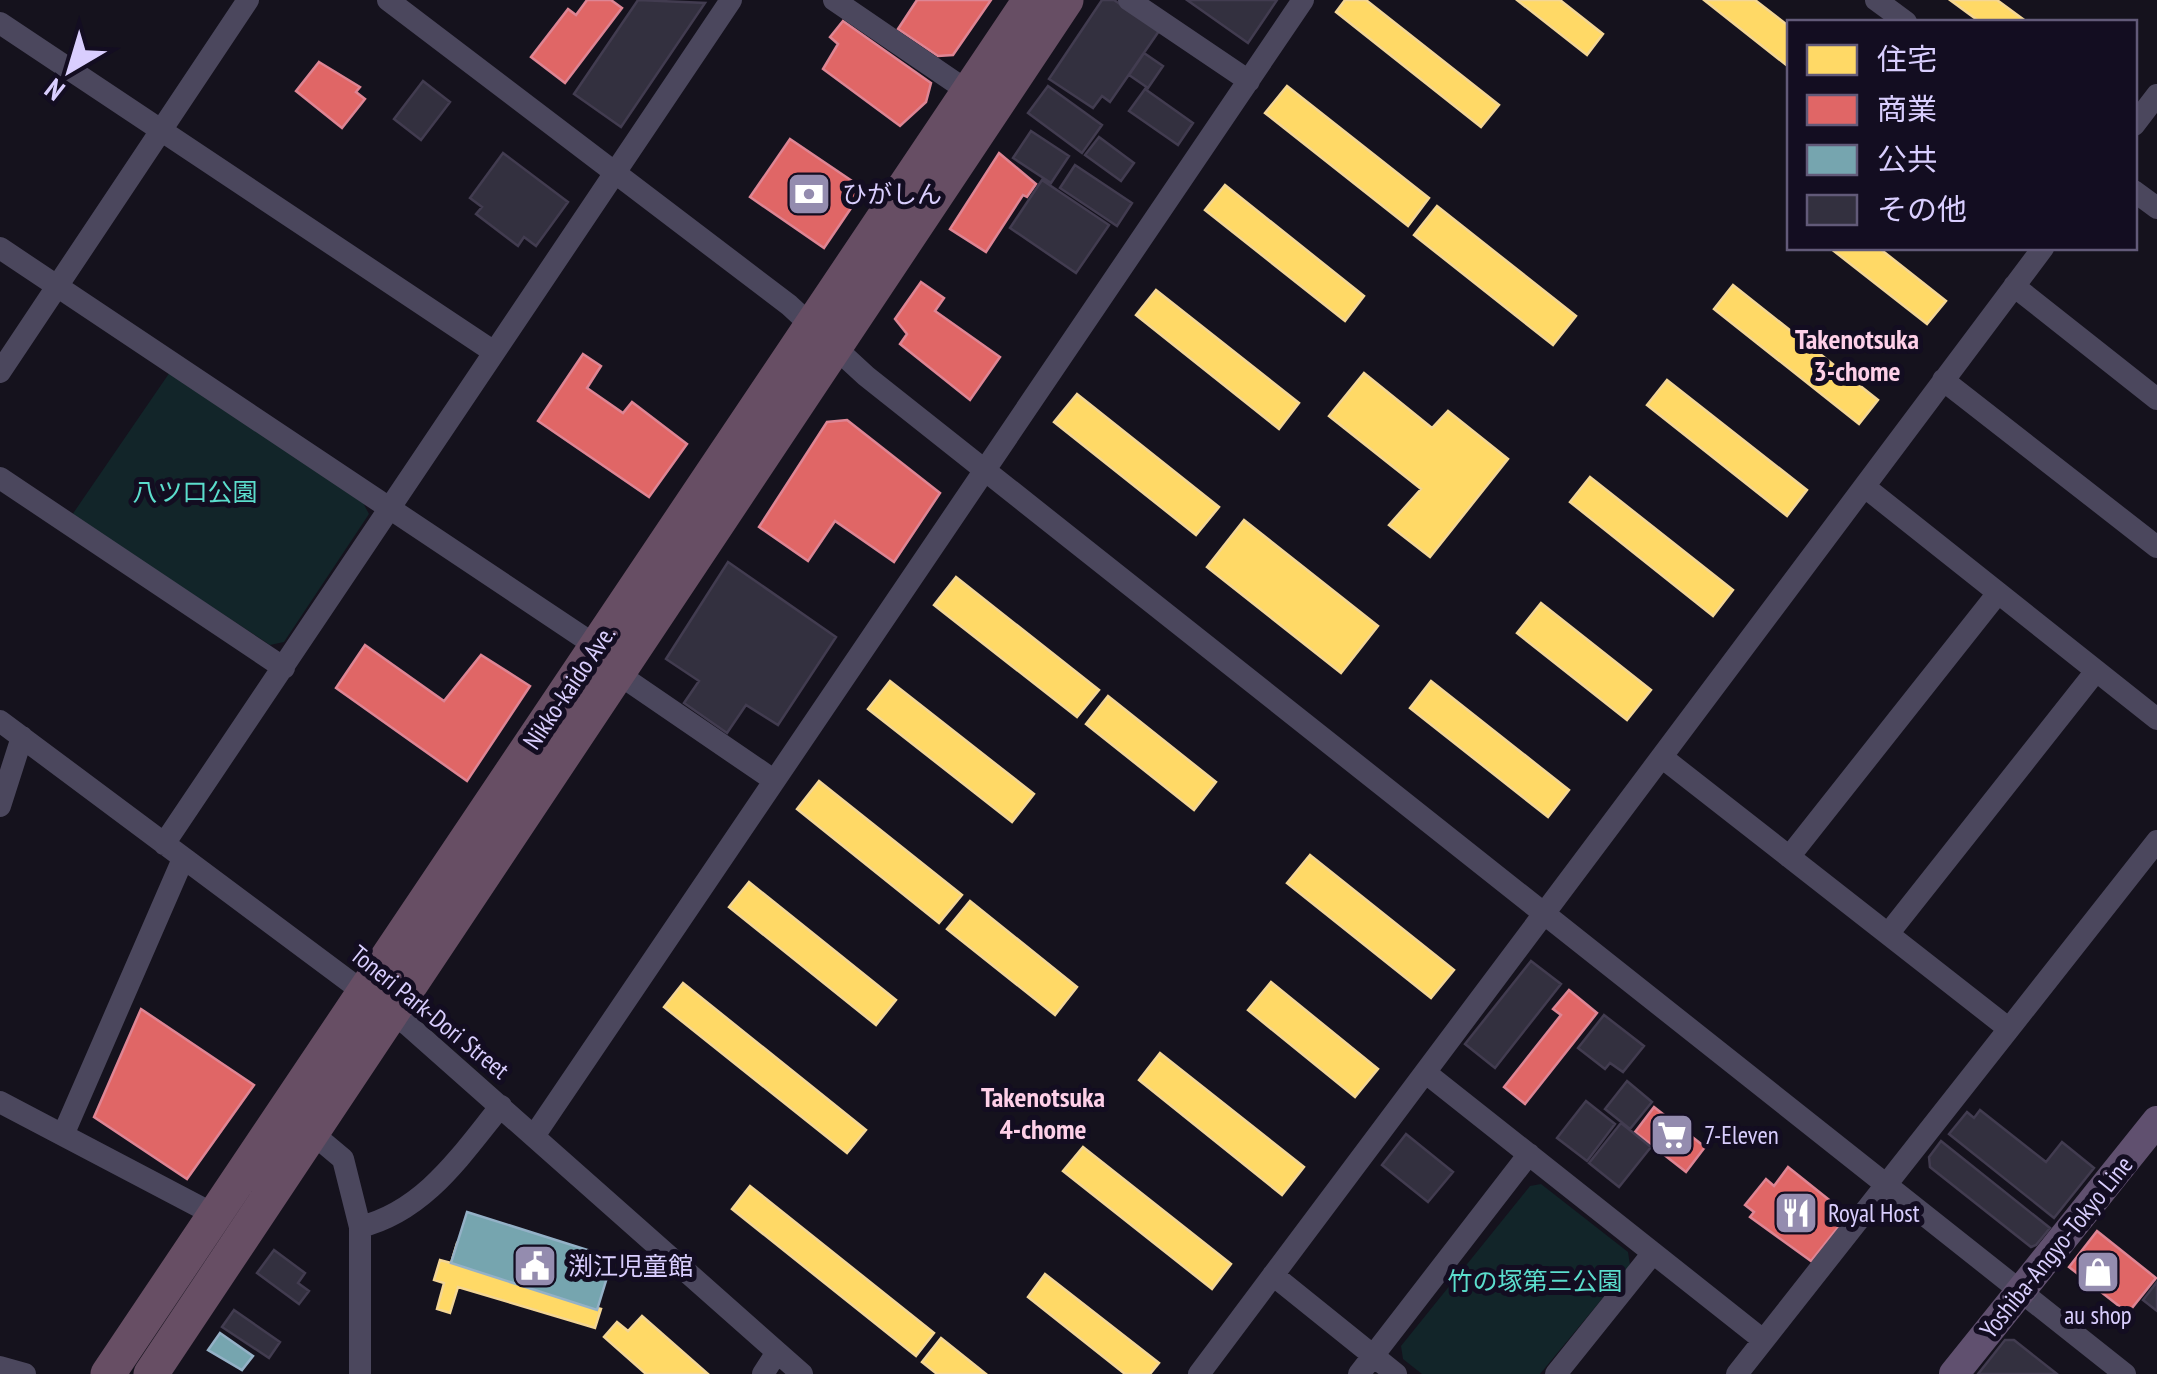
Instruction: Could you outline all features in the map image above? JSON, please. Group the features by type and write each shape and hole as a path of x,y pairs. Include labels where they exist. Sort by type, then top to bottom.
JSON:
{"highway":[{"name":"Nikko-kaido Ave.","path":"824,336 969,92 1030,0"},
{"name":"Nikko-kaido Ave.","path":"108,1374 362,991 606,660 824,336 1066,0"},
{"name":"Nikko-kaido Ave.","path":"163,1369 392,1012 606,660"}],"main road":[{"name":"Yoshiba-Angyo-Tokyo Line","path":"1954,1374 2157,1121"}],"street":[{"path":"0,372 248,0"},
{"path":"388,0 824,336 987,470 2125,1374"},
{"path":"164,844 731,0"},
{"path":"834,0 969,92"},
{"path":"1129,0 1249,81"},
{"path":"534,1136 772,779 987,470 1303,0"},
{"path":"1876,0 1903,20"},
{"path":"0,23 494,352"},
{"path":"2137,121 2157,96"},
{"path":"0,248 390,506 772,779"},
{"path":"1199,1374 2041,250"},
{"path":"2014,286 2157,399"},
{"path":"1943,380 2157,547"},
{"path":"0,478 284,668"},
{"path":"1865,488 2157,719"},
{"path":"1789,856 1998,594"},
{"path":"1888,934 2096,671"},
{"name":"Toneri Park-Dori Street","path":"0,721 392,1012 802,1374"},
{"path":"0,806 22,737"},
{"path":"1664,758 2008,1028"},
{"path":"1736,1374 2157,841"},
{"path":"63,1135 183,859"},
{"path":"1426,1073 1764,1340"},
{"path":"0,1102 215,1215"},
{"path":"360,1227 380,1222 423,1196 501,1106"},
{"path":"312,1133 343,1159 360,1227 360,1374"},
{"path":"1367,1365 1530,1154"},
{"path":"1556,1374 1653,1253"},
{"path":"1273,1275 1367,1365 1396,1374"},
{"path":"763,1374 777,1352"},
{"path":"0,1367 25,1374"}],"green space":[{"name":"八ツ口公園","path":"170,372 361,499 369,514 284,642 270,645 72,515"},
{"name":"竹の塚第三公園","path":"1541,1184 1628,1252 1630,1265 1540,1374 1422,1374 1403,1359 1401,1346 1530,1186"}],"building: 住宅":[{"path":"1345,0 1366,0 1499,105 1481,127 1336,12"},
{"path":"1517,0 1560,0 1603,34 1587,55"},
{"path":"1704,0 1755,0 1787,25 1787,66"},
{"path":"1950,0 1997,0 2024,20 1977,20"},
{"path":"1287,86 1429,198 1408,226 1265,113"},
{"path":"1225,185 1364,296 1345,321 1205,210"},
{"path":"1437,206 1576,316 1553,345 1414,235"},
{"path":"1833,250 1882,250 1946,301 1927,324"},
{"path":"1733,285 1878,400 1859,424 1714,309"},
{"path":"1156,290 1299,403 1279,429 1136,315"},
{"path":"1364,373 1432,428 1448,411 1508,459 1430,557 1389,525 1421,489 1329,416"},
{"path":"1667,380 1807,490 1787,516 1647,405"},
{"path":"1077,394 1219,507 1196,535 1054,422"},
{"path":"1590,477 1733,590 1713,616 1570,502"},
{"path":"1244,520 1378,626 1341,673 1207,567"},
{"path":"956,577 1099,690 1077,717 934,605"},
{"path":"1541,603 1651,690 1627,720 1517,633"},
{"path":"890,681 1034,794 1012,822 868,709"},
{"path":"1431,681 1569,790 1548,817 1410,708"},
{"path":"1108,696 1216,782 1194,810 1086,724"},
{"path":"819,781 962,895 939,923 797,809"},
{"path":"1310,855 1454,970 1431,998 1287,883"},
{"path":"749,882 896,1000 876,1025 729,907"},
{"path":"970,901 1077,987 1055,1015 947,929"},
{"path":"1271,982 1378,1069 1355,1097 1248,1010"},
{"path":"683,983 866,1130 847,1153 664,1007"},
{"path":"1160,1053 1304,1167 1282,1195 1139,1080"},
{"path":"1083,1147 1231,1264 1212,1289 1063,1171"},
{"path":"750,1186 934,1333 916,1356 732,1209"},
{"path":"457,1243 595,1284 589,1306 601,1309 595,1328 458,1287 450,1313 437,1309 444,1283 434,1280 440,1260 451,1263"},
{"path":"1045,1274 1159,1363 1150,1374 1125,1374 1028,1297"},
{"path":"642,1316 708,1374 646,1374 604,1337 617,1322 628,1331"},
{"path":"941,1338 986,1374 937,1374 922,1362"}],"building: 商業":[{"path":"587,0 611,0 622,8 565,83 531,57 568,9 576,15"},
{"path":"917,0 991,0 953,55 938,56 898,29"},
{"path":"843,21 931,83 926,102 900,126 823,69 838,44 830,37"},
{"path":"319,62 360,87 356,92 365,99 342,128 296,91"},
{"path":"790,139 864,189 824,248 750,197"},
{"path":"999,153 1036,184 1027,197 1023,195 986,252 950,229"},
{"path":"921,282 944,298 935,311 1000,357 970,400 900,344 907,334 895,319"},
{"path":"583,354 601,366 587,388 623,413 632,402 687,444 649,497 538,421"},
{"path":"847,420 940,493 894,562 835,521 808,561 759,527 827,422"},
{"path":"365,645 444,701 481,655 530,686 467,781 336,688"},
{"path":"1569,990 1597,1013 1525,1104 1504,1087 1561,1015 1553,1009"},
{"path":"141,1009 254,1085 187,1179 94,1117"},
{"path":"1654,1107 1705,1147 1686,1172 1635,1132"},
{"path":"1788,1167 1848,1215 1811,1261 1750,1217 1754,1212 1745,1205 1766,1179 1774,1186"},
{"path":"2097,1231 2156,1278 2128,1313 2069,1267"}],"building: 公共":[{"path":"467,1212 613,1258 597,1310 451,1263"},
{"path":"220,1333 253,1356 242,1370 208,1350"}],"building: その他":[{"path":"638,0 705,3 621,127 574,94"},
{"path":"1102,0 1114,0 1159,31 1110,102 1102,96 1093,108 1049,79"},
{"path":"1187,0 1277,0 1248,43"},
{"path":"1144,53 1163,66 1148,88 1129,75"},
{"path":"423,81 450,102 421,140 394,119"},
{"path":"1048,86 1102,125 1082,153 1028,113"},
{"path":"1145,89 1193,123 1178,145 1129,111"},
{"path":"1031,131 1069,156 1051,183 1013,158"},
{"path":"1099,137 1134,163 1121,181 1085,155"},
{"path":"503,153 568,202 536,246 524,237 518,246 476,214 482,207 470,198"},
{"path":"1075,165 1132,203 1117,226 1060,188"},
{"path":"1042,180 1109,225 1076,273 1010,228"},
{"path":"728,562 836,637 778,725 746,705 727,733 684,703 699,681 666,659"},
{"path":"1531,961 1561,984 1495,1068 1465,1044"},
{"path":"1604,1015 1644,1046 1623,1072 1610,1063 1605,1069 1578,1048"},
{"path":"1627,1081 1652,1102 1630,1129 1605,1109"},
{"path":"1586,1101 1615,1124 1587,1161 1557,1138"},
{"path":"1980,1110 2046,1162 2062,1142 2094,1168 2054,1218 1949,1134 1967,1112 1974,1118"},
{"path":"1621,1123 1651,1147 1619,1187 1589,1163"},
{"path":"1406,1134 1453,1172 1428,1202 1382,1165"},
{"path":"1941,1141 2050,1228 2036,1245 2031,1247 1930,1167 1929,1157"},
{"path":"274,1250 305,1273 298,1283 309,1291 299,1304 257,1273"},
{"path":"2157,1282 2157,1311 2143,1300"},
{"path":"234,1310 280,1342 269,1358 222,1327"},
{"path":"2005,1340 2014,1340 2057,1374 1978,1374"}],"place":[{"name":"ひがしん","path":"809,194"},
{"name":"7-Eleven","path":"1672,1135"},
{"name":"Royal Host","path":"1796,1213"},
{"name":"渕江児童館","path":"535,1266"},
{"name":"au shop","path":"2098,1272"}],"district":[{"name":"Takenotsuka 3-chome","path":"1857,355"},
{"name":"Takenotsuka 4-chome","path":"1043,1113"}]}
